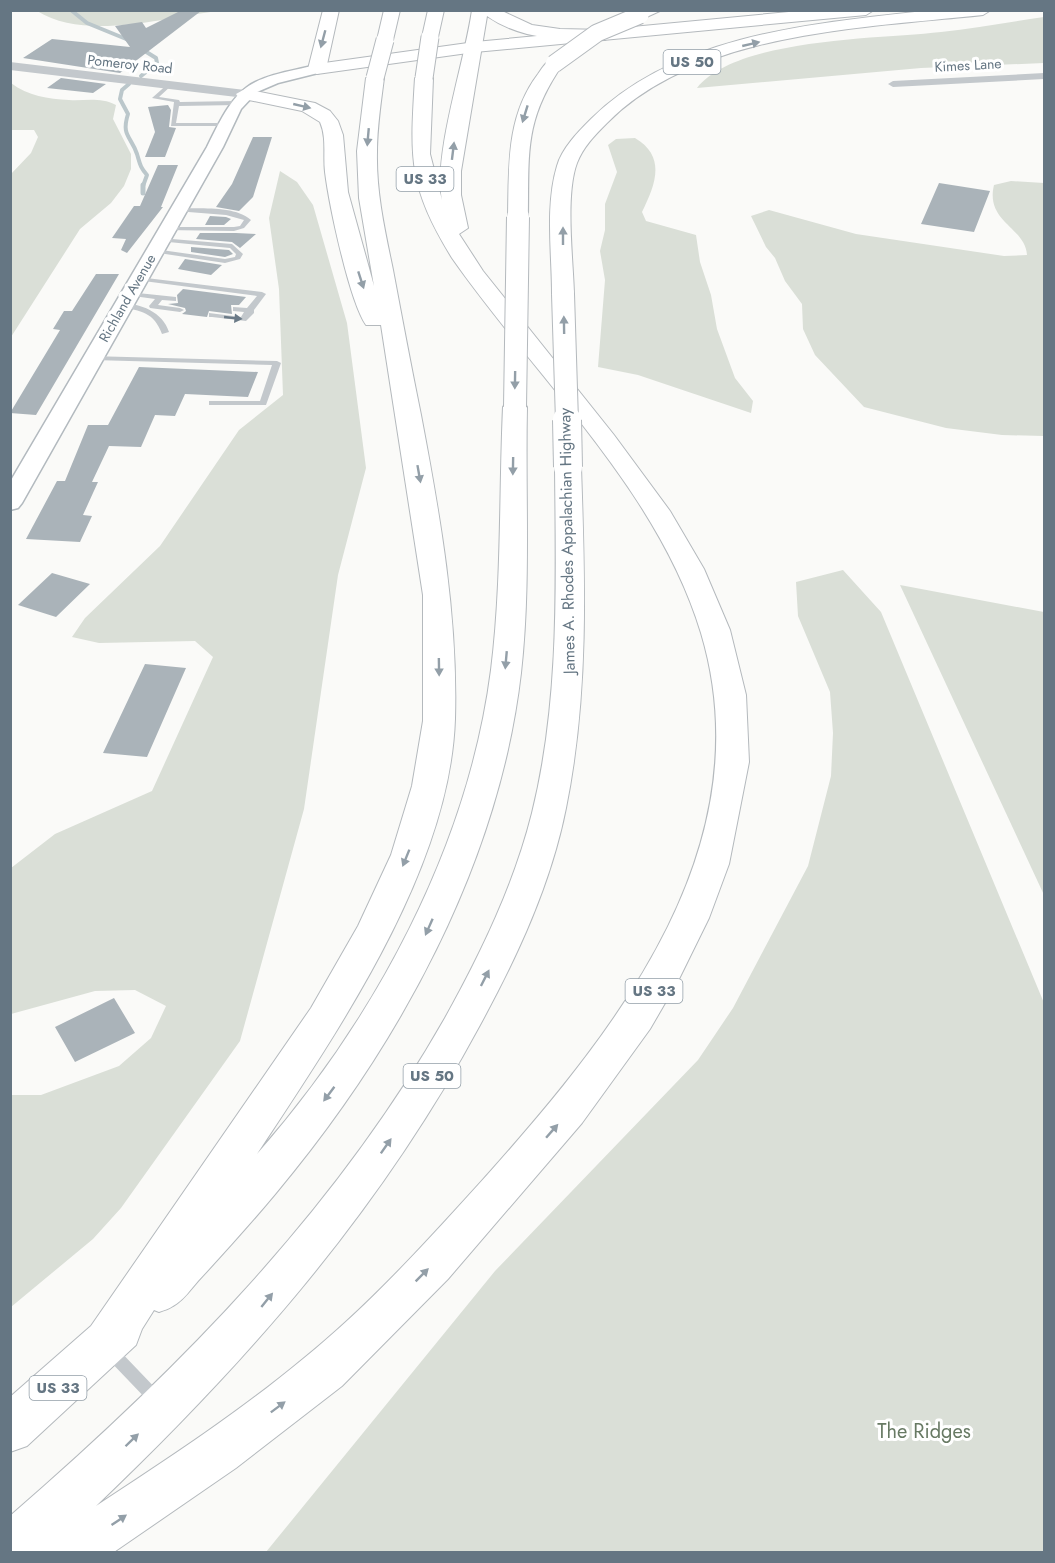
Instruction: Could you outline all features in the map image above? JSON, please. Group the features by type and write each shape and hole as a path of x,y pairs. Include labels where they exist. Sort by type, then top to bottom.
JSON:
{"highway":[{"path":"331,10 317,69 475,47 866,10"},
{"name":"US 33","path":"10,1429 104,1346 326,1019 375,929 408,855 429,786 439,721 436,595 414,441 369,198 367,151 375,78 392,10"},
{"name":"US 33","path":"71,1552 211,1458 325,1371 443,1254 564,1117 646,1003 686,935 707,882 722,825 733,763 731,710 723,660 712,618 687,562 657,512 624,465 471,269 440,216 426,183 420,157 424,78 436,10"},
{"path":"471,269 450,195 456,127 475,47 480,10"},
{"path":"489,10 508,23 534,30 577,36 605,35"},
{"name":"James A. Rhodes Appalachian Highway","path":"10,1550 84,1487 165,1409 254,1315 346,1202 407,1116 457,1035 502,944 528,881 549,813 562,746 569,685 571,633 563,294 566,166 592,125 612,106 639,86 704,57 780,38 983,10"},
{"path":"104,1346 190,1260 268,1172 332,1090 385,1008 425,937 457,866 479,802 504,683 509,632 518,217 523,116 534,90 554,64 597,33 647,13"},
{"path":"241,99 311,108 322,113 331,124 334,172 355,261 414,441"}],"main road":[{"path":"241,99 271,81 317,69"},
{"name":"Richland Avenue","path":"10,503 241,99"}],"street":[{"name":"Pomeroy Road","path":"10,66 170,84 241,99"},
{"name":"Kimes Lane","path":"893,84 1044,76"}],"lane":[{"path":"170,84 155,98 177,101 177,104"},
{"path":"177,104 241,99"},
{"path":"177,104 172,125 225,125"},
{"path":"161,240 234,229 242,227 248,220 245,216 231,213 178,210"},
{"path":"161,240 232,246 240,254 238,258 225,261 161,240"},
{"path":"130,293 173,299"},
{"path":"130,293 262,294 243,319 212,315"},
{"path":"130,293 158,316 164,323 165,332"},
{"path":"160,298 153,306 180,310"},
{"path":"236,309 251,311"},
{"path":"93,358 277,363 263,403 212,403"},
{"path":"104,1346 165,1409"}],"green space":[{"path":"37,11 217,11 149,22 101,26 78,25 56,20"},
{"path":"1044,17 1044,63 921,68 697,88 716,72 743,59 775,50 847,40 941,32"},
{"path":"11,83 31,94 46,98 99,100 116,105 113,119 131,154 131,169 124,186 111,203 80,229 11,337 11,174 31,153 38,137 34,130 11,130"},
{"path":"635,138 645,146 655,163 654,182 642,212 646,221 696,235 700,262 711,295 717,329 735,378 753,401 751,413 638,375 598,367 605,280 600,251 605,230 605,204 617,172 608,145 616,139"},
{"path":"280,171 297,182 313,205 347,323 366,468 338,575 304,809 240,1041 121,1208 93,1239 11,1307 11,1095 41,1095 119,1066 151,1038 166,1006 135,990 95,991 11,1014 11,868 55,834 152,791 213,657 195,641 99,643 72,637 85,618 160,546 239,430 283,395 279,289 269,218"},
{"path":"1011,181 1044,183 1044,436 1002,435 946,428 864,407 815,355 803,329 802,304 785,281 751,216 769,210 856,234 1004,256 1027,255 1020,237 995,208 994,185"},
{"name":"The Ridges","path":"843,570 881,612 1044,1003 1044,1552 266,1552 495,1271 698,1060 733,1008 808,866 831,776 833,733 830,692 798,616 796,582"},
{"path":"900,585 1044,612 1044,895"}],"building":[{"path":"182,10 201,11 120,73 23,58 52,39 130,47 115,26 142,22 146,28"},
{"path":"61,78 106,84 93,93 47,88"},
{"path":"168,105 171,110 169,127 176,128 165,157 145,157 155,132 148,107"},
{"path":"253,137 272,137 253,197 239,211 216,207 232,184"},
{"path":"158,165 178,165 161,207 163,207 127,253 121,250 126,239 112,238 134,206 140,206"},
{"path":"939,183 990,191 974,232 921,224"},
{"path":"210,216 231,219 224,225 205,225"},
{"path":"200,233 256,234 240,248 232,242 196,239"},
{"path":"191,247 229,250 233,254 225,257 191,252"},
{"path":"185,259 222,265 211,275 178,269"},
{"path":"96,274 119,274 36,415 10,413 60,330 53,329 64,311 72,311"},
{"path":"183,289 246,297 239,305 231,305 232,314 209,311 207,317 182,314 186,311 185,308 168,304 178,303 177,295"},
{"path":"139,367 258,372 248,397 185,394 175,416 155,415 141,447 109,446 92,482 98,482 83,515 92,516 80,542 26,539 57,481 65,481 88,425 108,425"},
{"path":"52,573 90,584 56,617 18,605"},
{"path":"145,664 186,668 147,757 103,753"},
{"path":"114,998 135,1033 75,1062 55,1027"}],"waterway":[{"path":"71,10 87,23 131,41"},
{"path":"140,48 156,58 157,63 141,76"},
{"path":"129,84 122,90 120,99 128,114 126,132 147,175 143,186"},
{"path":"143,186 143,193"}]}
